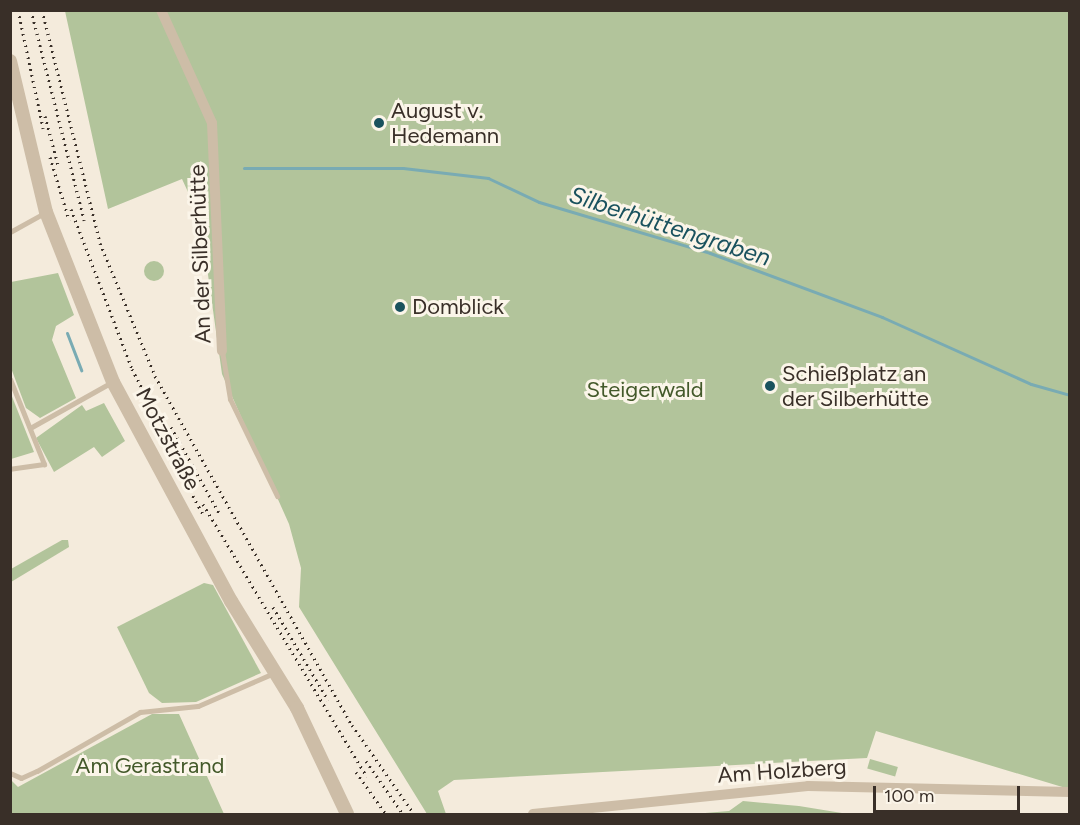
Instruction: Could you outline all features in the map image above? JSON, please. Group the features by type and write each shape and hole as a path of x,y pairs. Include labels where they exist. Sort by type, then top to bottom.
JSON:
{"street":[{"name":"An der Silberhütte","path":"161,10 212,123 222,351"},
{"name":"Motzstraße","path":"10,60 46,212 113,382 275,672 347,814"},
{"name":"Am Holzberg","path":"533,814 808,786 1070,792"}],"lane":[{"path":"10,232 46,212"},
{"name":"An der Silberhütte","path":"222,351 230,399 277,496"},
{"path":"10,379 44,464 10,469"},
{"path":"30,428 113,382"},
{"path":"10,773 21,778 37,771 140,712 198,706 275,672"}],"green space":[{"name":"Steigerwald","path":"65,11 1069,11 1069,789 876,731 867,758 454,780 438,791 446,814 427,814 299,607 301,568 289,524 222,374 200,218 182,179 108,209"},
{"path":"154,261 161,264 164,271 161,278 154,281 147,278 144,271 147,264"},
{"path":"58,273 74,315 56,326 52,340 76,398 40,418 26,408 11,368 11,282"},
{"path":"11,394 34,452 10,459"},
{"path":"104,403 125,441 102,457 94,447 54,472 36,438 82,405 86,411"},
{"path":"62,540 68,540 69,547 11,582 11,569"},
{"path":"204,583 213,585 261,673 196,702 162,703 149,693 117,627"},
{"name":"Am Gerastrand","path":"152,714 179,714 224,814 11,814 11,780 18,787"},
{"path":"870,759 898,767 895,777 867,769"},
{"path":"743,801 799,806 848,814 693,814 729,811"}],"waterway":[{"name":"Silberhüttengraben","path":"244,168 403,168 488,178 539,202 710,253 882,317 1031,384 1070,395"},
{"name":"Silberhüttengraben","path":"67,333 81,370"}],"railway":[{"path":"18,10 43,128"},
{"path":"31,10 84,220"},
{"path":"42,10 100,243 155,376 352,725 414,814"},
{"path":"45,116 58,165"},
{"path":"50,157 69,220"},
{"path":"71,209 132,369 171,443"},
{"path":"171,427 219,513"},
{"path":"161,438 203,514"},
{"path":"203,504 367,777"},
{"path":"273,607 328,700"},
{"path":"366,761 403,814"},
{"path":"356,772 386,814"}],"place":[{"name":"August v. Hedemann","path":"379,123"},
{"name":"Domblick","path":"400,307"},
{"name":"Schießplatz an der Silberhütte","path":"770,386"}]}
